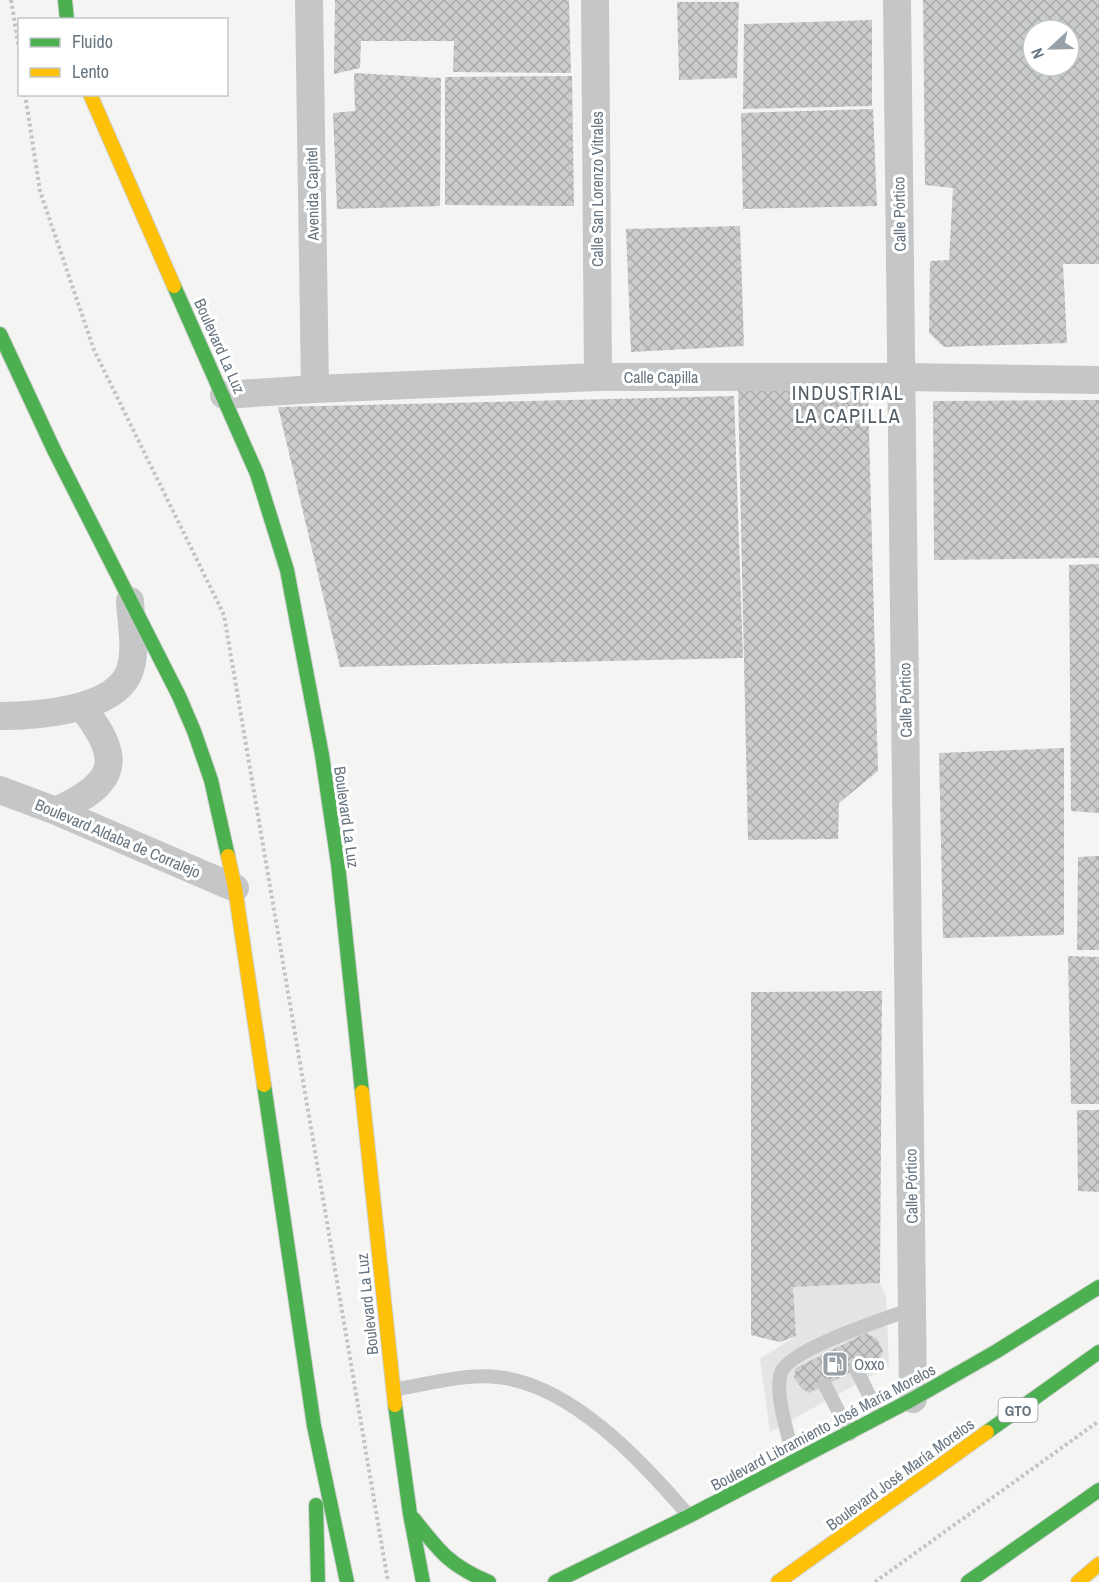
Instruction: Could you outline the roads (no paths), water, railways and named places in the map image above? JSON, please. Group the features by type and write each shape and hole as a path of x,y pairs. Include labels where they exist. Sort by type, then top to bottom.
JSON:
{"main road":[{"path":"65,0 67,18"},
{"name":"Boulevard La Luz","path":"91,96 257,474 287,570 322,755 338,864 393,1390 410,1514 423,1582"},
{"path":"0,334 54,450 179,696 194,731 210,780 224,832 235,888 314,1426 347,1582"},
{"name":"Boulevard Libramiento José María Morelos","path":"555,1582 689,1516 794,1459 850,1434 913,1400 997,1352 1099,1287"},
{"name":"Boulevard José María Morelos","path":"778,1582 1099,1352"},
{"path":"314,1426 318,1582"},
{"path":"968,1582 1099,1490"},
{"path":"410,1514 442,1555 469,1574 489,1582"},
{"path":"1078,1582 1099,1564"},
{"path":"574,1582 589,1566"}],"street":[{"name":"Avenida Capitel","path":"309,0 315,389"},
{"name":"Calle San Lorenzo Vitrales","path":"596,0 598,377"},
{"name":"Calle Pórtico","path":"897,0 913,1400"},
{"name":"Calle Capilla","path":"224,395 598,377 901,377 1099,380"},
{"path":"0,716 82,707 114,692 128,675 133,652 130,599"},
{"path":"56,811 81,800 97,788 105,774 109,758 105,740 82,707"},
{"name":"Boulevard Aldaba de Corralejo","path":"0,790 56,811 235,888"}],"lane":[{"path":"794,1459 781,1396 781,1372 787,1362 811,1355 912,1309"},
{"path":"856,1369 880,1417"},
{"path":"393,1390 460,1379 496,1376 529,1384 575,1407 629,1450 689,1516"},
{"path":"825,1385 850,1434"}],"place":[{"name":"Oxxo","path":"835,1364"}],"district":[{"name":"INDUSTRIAL LA CAPILLA","path":"848,404"}]}
